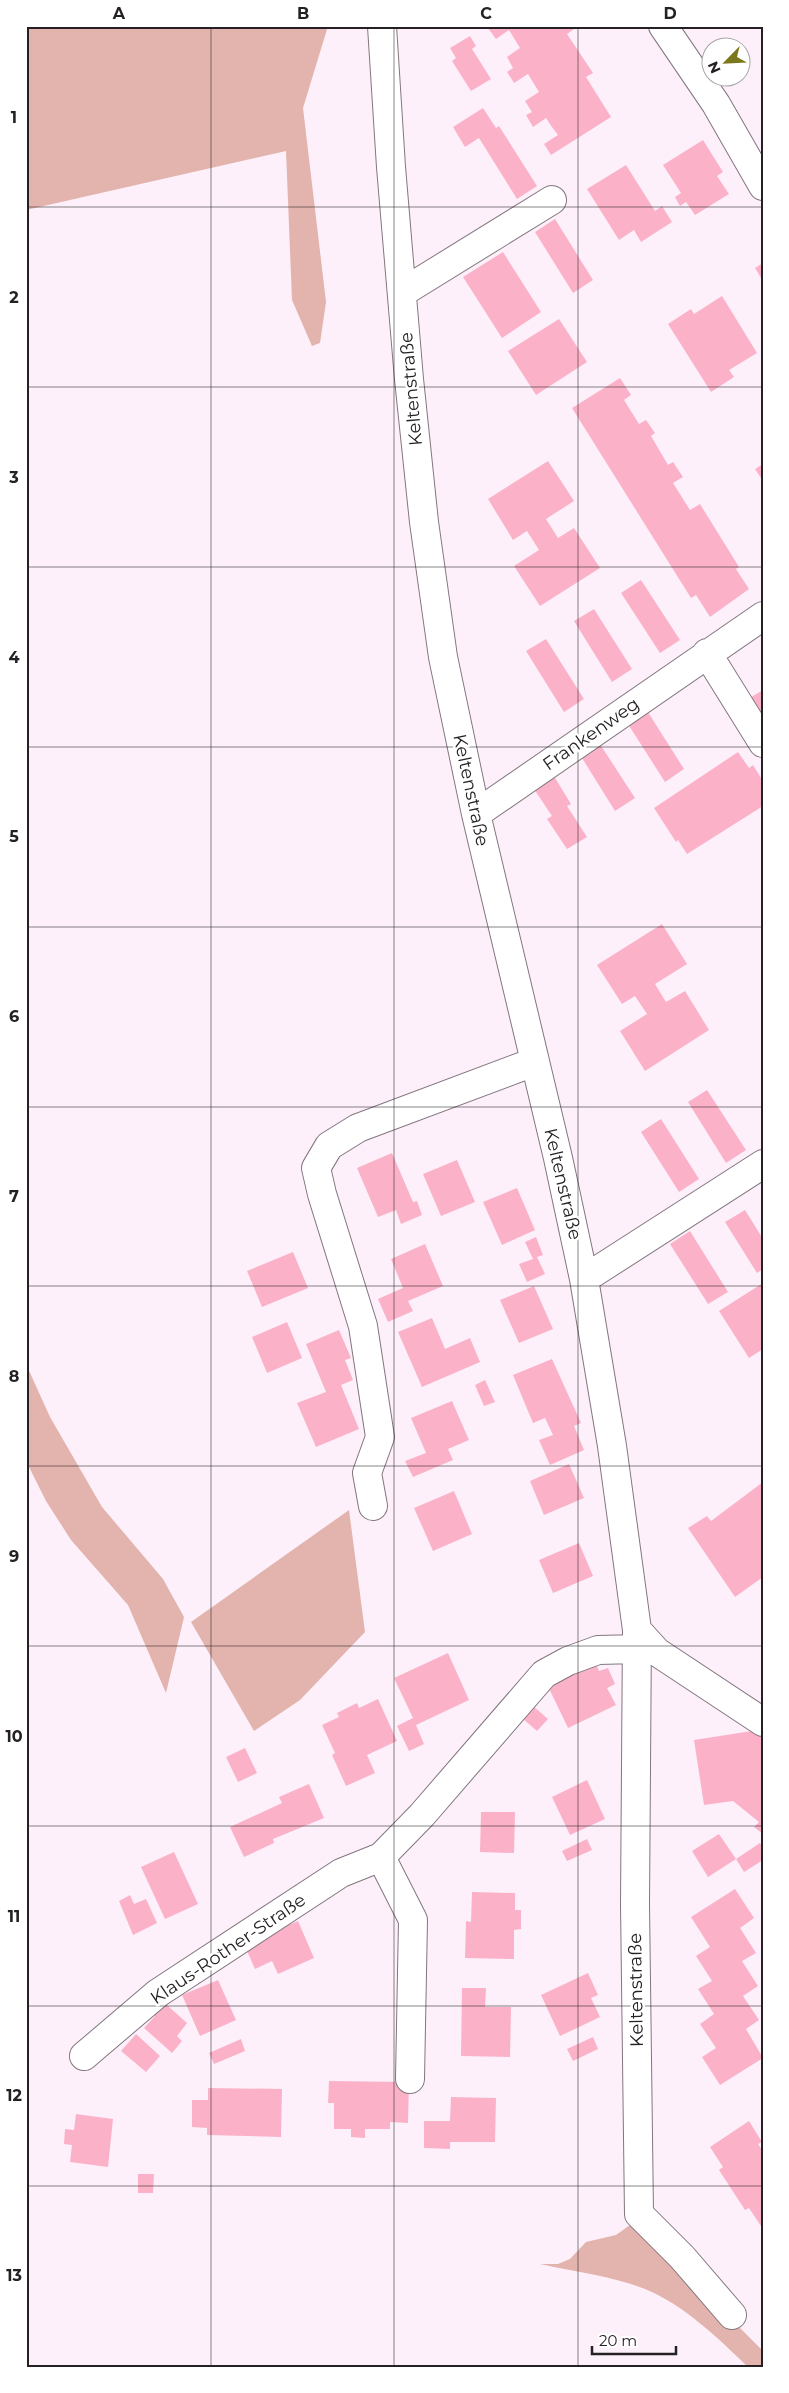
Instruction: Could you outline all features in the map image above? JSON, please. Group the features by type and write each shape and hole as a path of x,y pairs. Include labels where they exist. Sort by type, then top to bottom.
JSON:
{"street":[{"name":"Keltenstraße","path":"382,26 391,167 424,522 444,657 476,814 558,1158 584,1279 612,1446 637,1639 635,1904 639,2214 682,2258 732,2315"},
{"path":"663,26 716,104 763,186"},
{"path":"402,292 552,200"},
{"name":"Frankenweg","path":"476,814 706,653 763,616"},
{"path":"706,653 763,743"},
{"path":"373,1506 367,1473 380,1437 363,1326 322,1194 316,1168 329,1146 358,1128 534,1062"},
{"path":"584,1279 763,1164"},
{"path":"637,1639 763,1722"},
{"name":"Klaus-Rother-Straße","path":"84,2056 158,1993 341,1873 381,1857 422,1815 544,1674 568,1661 637,1639"},
{"path":"381,1857 413,1920 410,2079"}],"shaded area":[{"path":"26,26 328,26 303,108 326,302 320,343 312,346 292,300 286,151 26,210"},
{"path":"26,1364 50,1417 102,1507 163,1579 184,1617 166,1693 128,1605 71,1540 46,1501 26,1461"},
{"path":"349,1510 365,1632 300,1700 254,1731 191,1622"},
{"path":"634,2222 763,2351 763,2367 748,2367 713,2334 687,2313 645,2289 607,2277 540,2264 558,2264 570,2259 586,2242 616,2235"}],"building":[{"path":"491,26 572,26 574,29 567,34 593,73 586,77 611,117 551,155 544,144 558,135 546,118 533,127 526,115 532,112 525,101 539,92 528,74 514,83 507,72 513,68 507,57 520,48 509,30 496,39 488,28"},
{"path":"470,36 476,46 472,49 491,79 471,91 452,61 456,58 450,48"},
{"path":"483,108 496,128 499,126 537,186 517,199 479,138 465,147 453,127"},
{"path":"703,140 723,172 717,176 729,194 695,215 686,202 680,206 675,197 681,193 663,165"},
{"path":"626,165 655,211 662,206 672,222 641,242 634,230 619,240 587,189"},
{"path":"555,219 593,280 573,293 535,232"},
{"path":"503,252 541,312 502,338 463,277"},
{"path":"763,263 763,281 755,268"},
{"path":"722,296 757,353 729,370 734,377 711,392 668,324 691,309 694,314"},
{"path":"559,319 587,362 536,395 508,351"},
{"path":"620,378 631,395 624,400 639,424 646,420 655,433 651,436 668,465 673,462 683,477 673,483 690,510 700,504 739,567 736,569 749,589 710,617 696,595 691,598 572,408"},
{"path":"548,461 574,501 546,519 558,538 574,528 600,568 540,606 514,566 539,550 527,531 513,540 488,499"},
{"path":"763,464 763,481 755,469"},
{"path":"641,580 680,640 660,653 621,593"},
{"path":"594,609 632,669 612,682 574,621"},
{"path":"546,639 584,699 564,712 526,651"},
{"path":"763,690 763,732 743,702"},
{"path":"646,709 684,769 665,782 626,721"},
{"path":"596,738 635,798 615,811 577,750"},
{"path":"738,752 749,768 753,765 763,781 763,806 687,854 678,840 676,842 654,808"},
{"path":"552,773 571,804 567,806 587,837 567,849 547,819 552,816 532,786"},
{"path":"662,924 687,964 655,984 666,1002 685,991 709,1030 645,1071 620,1031 647,1014 635,996 622,1004 597,965"},
{"path":"707,1090 746,1150 726,1163 688,1102"},
{"path":"661,1119 699,1179 679,1192 641,1132"},
{"path":"392,1153 413,1202 417,1201 422,1215 401,1224 396,1210 378,1217 357,1168"},
{"path":"457,1160 475,1202 441,1216 423,1174"},
{"path":"517,1188 535,1230 502,1245 483,1202"},
{"path":"745,1210 763,1239 763,1269 757,1273 725,1222"},
{"path":"690,1231 728,1292 708,1304 670,1244"},
{"path":"536,1237 543,1255 537,1257 545,1274 527,1282 519,1264 533,1259 525,1242"},
{"path":"425,1244 443,1286 408,1301 413,1311 388,1322 378,1299 403,1288 391,1259"},
{"path":"293,1252 308,1288 262,1307 247,1271"},
{"path":"763,1283 763,1349 749,1358 719,1311"},
{"path":"534,1286 553,1329 519,1343 500,1300"},
{"path":"432,1318 445,1349 470,1338 480,1362 422,1387 398,1332"},
{"path":"287,1322 302,1358 267,1373 252,1337"},
{"path":"339,1330 351,1358 345,1360 353,1380 341,1385 359,1429 316,1447 297,1403 326,1392 306,1344"},
{"path":"552,1359 581,1423 574,1426 584,1450 550,1465 539,1440 553,1435 545,1418 533,1423 513,1375"},
{"path":"485,1380 495,1402 484,1406 475,1385"},
{"path":"452,1401 469,1440 448,1449 453,1460 413,1477 405,1461 426,1453 411,1418"},
{"path":"569,1464 584,1498 544,1515 530,1481"},
{"path":"763,1482 763,1577 735,1597 688,1528 707,1516 711,1521"},
{"path":"454,1491 472,1534 433,1551 414,1508"},
{"path":"579,1543 593,1576 553,1593 539,1560"},
{"path":"448,1653 469,1700 416,1725 424,1744 409,1751 397,1726 413,1718 394,1678"},
{"path":"592,1655 599,1671 608,1668 615,1684 607,1688 616,1705 568,1728 544,1678"},
{"path":"378,1699 397,1741 367,1755 375,1773 346,1786 332,1755 335,1753 322,1725 339,1717 337,1713 357,1703 359,1708"},
{"path":"525,1699 548,1719 537,1731 514,1711"},
{"path":"758,1730 763,1734 763,1834 754,1827 759,1822 733,1801 704,1805 694,1740"},
{"path":"245,1748 257,1773 238,1782 226,1757"},
{"path":"587,1780 605,1819 570,1835 552,1797"},
{"path":"309,1784 324,1818 273,1839 274,1843 244,1857 230,1827 282,1803 279,1797"},
{"path":"481,1812 515,1812 514,1853 480,1852"},
{"path":"719,1834 736,1859 708,1877 692,1851"},
{"path":"587,1839 592,1850 567,1861 562,1851"},
{"path":"760,1843 763,1847 763,1860 744,1872 736,1859"},
{"path":"174,1852 198,1904 165,1919 141,1867"},
{"path":"735,1889 754,1918 740,1928 756,1953 742,1961 758,1986 743,1996 759,2020 746,2029 763,2058 720,2085 702,2057 716,2048 700,2024 714,2014 698,1989 712,1981 696,1956 710,1947 691,1917"},
{"path":"472,1892 515,1893 515,1910 521,1910 521,1929 514,1930 514,1959 465,1958 466,1921 471,1922"},
{"path":"130,1895 134,1904 146,1899 157,1923 133,1935 119,1901"},
{"path":"298,1921 314,1958 278,1974 272,1961 255,1969 244,1944"},
{"path":"588,1973 598,1995 591,1998 600,2017 560,2036 541,1995"},
{"path":"218,1980 236,2020 200,2036 182,1995"},
{"path":"462,1988 486,1988 485,2007 511,2007 510,2057 461,2056"},
{"path":"160,1999 187,2023 177,2036 182,2041 172,2053 144,2028 155,2016 149,2011"},
{"path":"136,2034 160,2056 146,2072 121,2051"},
{"path":"593,2037 598,2049 573,2061 567,2049"},
{"path":"241,2039 245,2051 214,2064 209,2053"},
{"path":"329,2081 409,2082 408,2123 390,2122 390,2129 365,2129 365,2138 351,2137 351,2129 334,2129 334,2103 328,2103"},
{"path":"208,2088 282,2089 281,2137 207,2135 207,2128 192,2127 192,2100 208,2100"},
{"path":"451,2097 496,2098 495,2142 450,2142 450,2149 424,2148 424,2121 450,2121"},
{"path":"76,2114 113,2119 108,2167 70,2162 72,2145 64,2144 65,2129 74,2130"},
{"path":"749,2121 762,2142 758,2144 763,2151 763,2229 749,2208 745,2210 719,2170 723,2167 710,2147"},
{"path":"138,2174 154,2174 153,2193 138,2193"}]}
